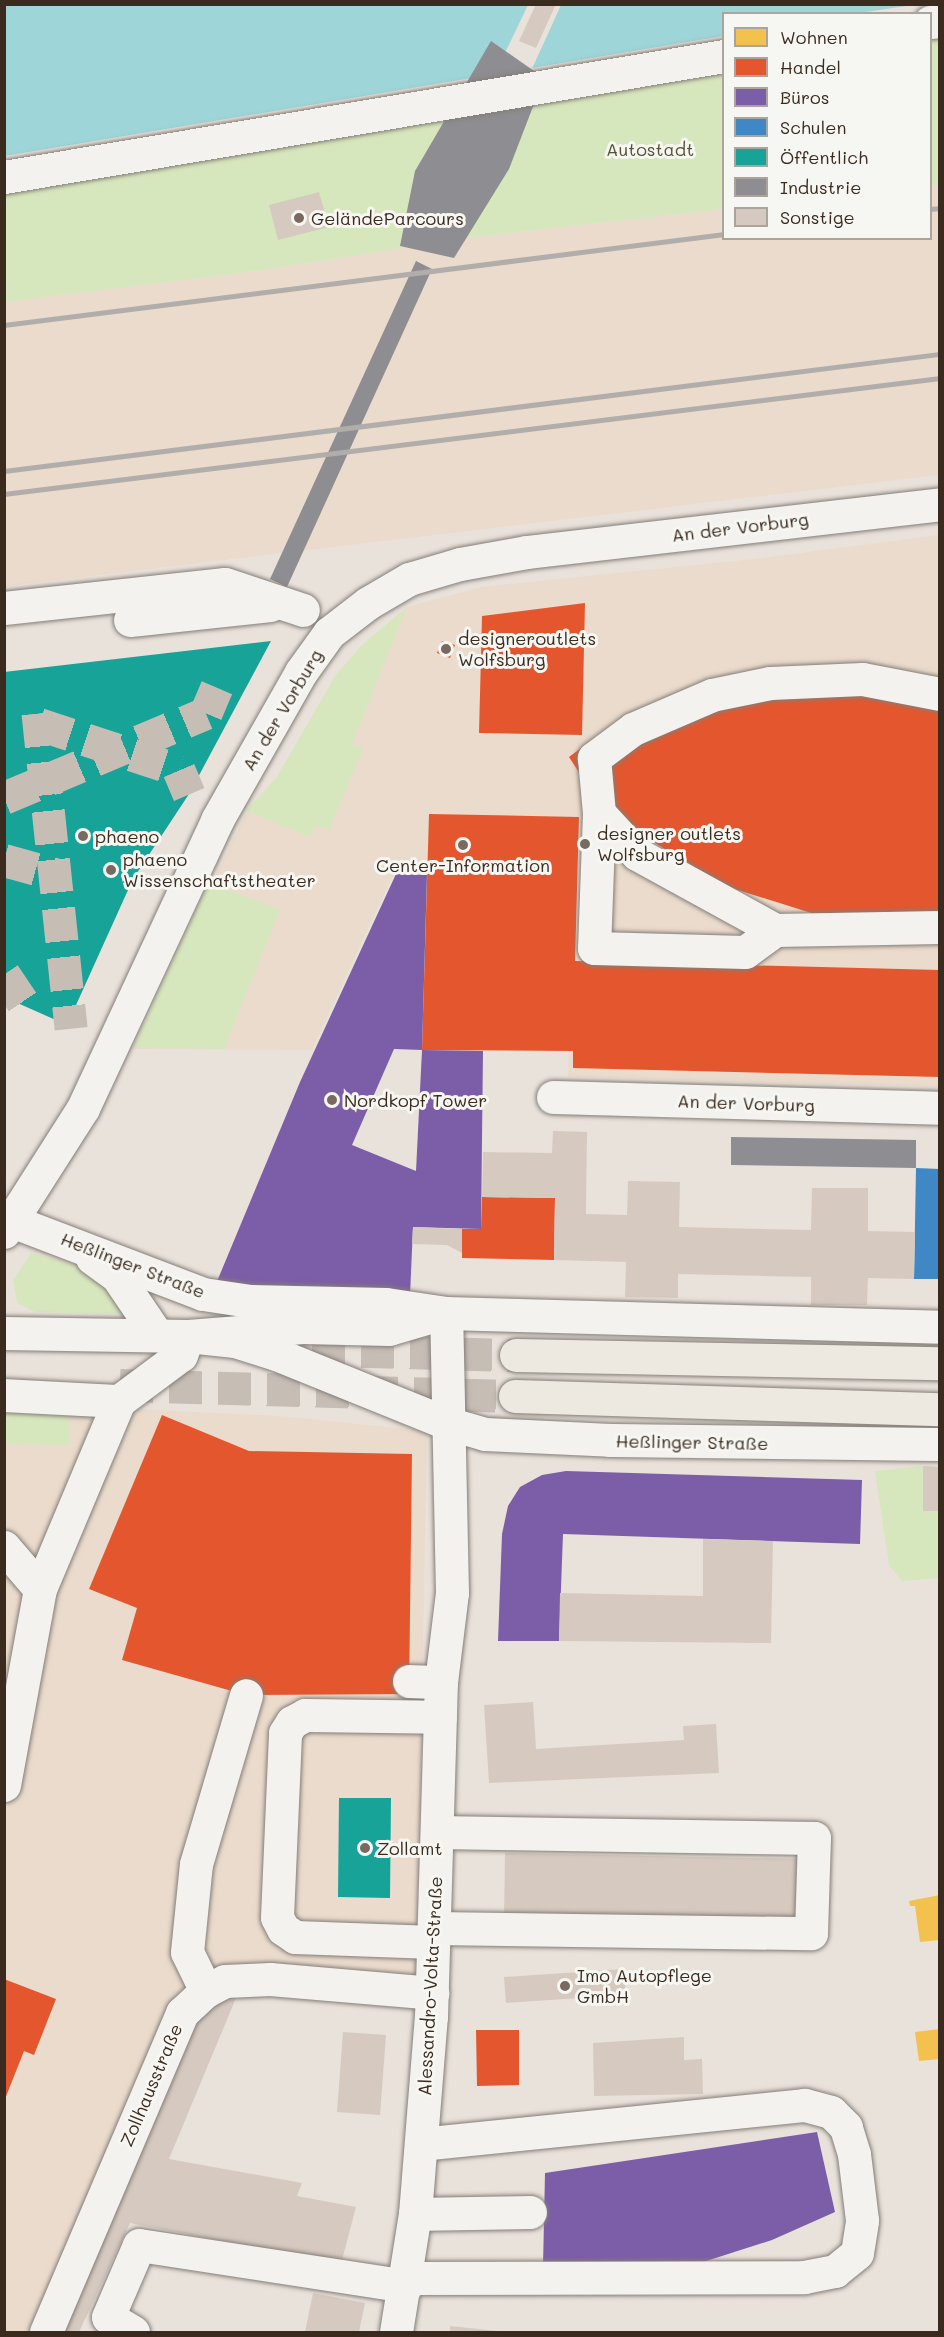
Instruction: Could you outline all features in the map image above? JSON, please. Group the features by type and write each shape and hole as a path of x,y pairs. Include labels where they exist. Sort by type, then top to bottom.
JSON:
{"main road":[{"path":"516,1356 939,1363"},
{"path":"515,1396 939,1409"}],"street":[{"path":"4,177 722,56"},
{"name":"An der Vorburg","path":"7,1224 83,1108 217,820 301,672 329,633 368,603 409,579 460,564 527,552 939,504"},
{"path":"4,608 225,584 303,610 329,633"},
{"path":"130,620 266,604 303,610"},
{"path":"775,930 745,952 594,948 598,813 594,758 633,729 712,695 766,676 862,679 939,694"},
{"path":"598,813 637,854 775,930 939,927"},
{"name":"An der Vorburg","path":"553,1097 939,1108"},
{"name":"Heßlinger Straße","path":"7,1224 203,1294 250,1301 386,1304 446,1313 939,1327"},
{"name":"Heßlinger Straße","path":"7,1224 98,1261 117,1276 172,1335 235,1341 276,1354 447,1423 485,1434 532,1437 939,1444"},
{"path":"446,1313 447,1423"},
{"name":"Heßlinger Straße","path":"4,1333 172,1335 303,1327 389,1329 446,1313"},
{"path":"4,1785 40,1589 119,1401 180,1355 172,1335"},
{"path":"4,1395 119,1401"},
{"name":"Alessandro-Volta-Straße","path":"396,2332 407,2282 415,2214 432,1993 440,1717 425,1681 452,1593 447,1423"},
{"path":"4,1547 40,1589"},
{"path":"206,1991 187,1952 196,1864 246,1695"},
{"path":"437,1832 814,1838 811,1933 295,1937 283,1929 277,1917 285,1733 292,1722 305,1716 440,1717"},
{"name":"Zollhausstraße","path":"46,2332 182,2013 206,1991 225,1981 270,1979 432,1993"},
{"path":"134,2332 108,2317 140,2246 407,2282 804,2277 835,2271 857,2253 862,2220 854,2154 846,2127 831,2112 804,2105 422,2144"},
{"path":"415,2214 530,2212"}],"shaded area":[{"path":"939,185 939,475 5,586 4,302 256,271 475,237 722,209 722,240 932,240 932,186"},
{"name":"designer outlets Wolfsburg","path":"939,535 939,1087 568,1077 575,881 392,877 312,1050 133,1049 248,809 277,777 336,675 362,645 407,607 482,587 754,559"},
{"path":"4,1403 280,1416 427,1431 417,1975 218,1969 177,1995 35,2332 4,2332"}],"green space":[{"path":"939,32 939,185 932,186 932,33"},
{"name":"Autostadt","path":"722,68 722,209 475,237 256,271 5,302 5,186 259,151"},
{"path":"407,607 352,744 363,749 329,830 315,825 310,837 246,811 277,777 336,675 362,645"},
{"path":"209,882 280,910 224,1049 133,1048"},
{"path":"31,1253 93,1269 124,1314 35,1312 17,1303 13,1280"},
{"path":"5,1402 69,1403 69,1445 5,1444"},
{"path":"923,1466 923,1511 939,1511 939,1578 902,1581 889,1565 875,1471"}],"water":[{"path":"5,5 913,5 866,12 722,12 722,36 5,156"}],"pier":[{"path":"528,5 561,5 531,71 493,78"}],"building: Wohnen":[{"path":"940,1895 940,1940 920,1942 915,1906 910,1906 909,1901"},
{"path":"940,2029 940,2059 919,2061 915,2032"}],"building: Handel":[{"path":"585,603 582,735 479,733 482,616"},
{"name":"designeroutlets Wolfsburg","path":"442,641 455,645 450,658 437,653"},
{"path":"859,669 940,683 940,921 824,917 725,886 642,835 584,780 569,757 596,737"},
{"path":"429,814 579,817 575,961 940,970 940,1077 573,1068 573,1051 422,1050"},
{"path":"482,1197 555,1198 554,1260 462,1258 462,1229 481,1229"},
{"path":"162,1415 249,1451 412,1454 409,1694 246,1695 122,1660 137,1608 89,1589"},
{"path":"4,1979 56,1999 34,2055 24,2051 5,2099"},
{"path":"476,2030 519,2030 519,2085 477,2086"}],"building: Büros":[{"name":"Nordkopf Tower","path":"396,874 427,875 422,1050 483,1051 481,1229 413,1227 410,1296 213,1291 300,1082","holes":["394,1049 422,1050 416,1171 352,1145"]},
{"path":"566,1471 862,1480 860,1544 563,1534 559,1641 498,1641 502,1534 508,1506 520,1487 542,1475"},
{"path":"817,2132 835,2212 772,2240 697,2264 543,2267 545,2173"}],"building: Schulen":[{"path":"916,1168 940,1169 940,1279 914,1279"}],"building: Öffentlich":[{"name":"phaeno","path":"271,641 189,794 133,879 67,1025 4,997 4,672"},
{"name":"Zollamt","path":"339,1798 391,1798 390,1898 338,1897"}],"building: Industrie":[{"path":"491,41 544,78 509,169 454,258 400,246 415,171"},
{"path":"416,261 432,269 287,587 270,579"},
{"path":"731,1137 916,1140 916,1168 731,1165"}],"building: Sonstige":[{"path":"536,4 556,4 536,48 519,41"},
{"name":"GeländeParcours","path":"319,192 329,227 278,240 269,205"},
{"path":"553,1131 587,1132 586,1214 627,1215 628,1181 680,1182 679,1227 811,1230 812,1188 868,1188 868,1231 915,1232 914,1279 868,1278 867,1305 811,1305 811,1277 678,1274 678,1298 625,1297 626,1262 554,1260 555,1198 482,1197 483,1152 552,1153"},
{"path":"413,1227 462,1229 462,1253 447,1245 412,1244"},
{"path":"923,1466 940,1467 940,1511 923,1511"},
{"path":"703,1539 773,1541 771,1643 559,1641 560,1593 703,1596"},
{"path":"533,1702 536,1749 684,1740 683,1726 716,1724 719,1773 489,1783 484,1705"},
{"path":"505,1853 807,1859 806,1922 504,1917"},
{"name":"Imo Autopflege GmbH","path":"624,1969 626,1995 506,2003 504,1977"},
{"path":"223,1996 236,1998 169,2159 302,2183 297,2196 356,2207 341,2264 130,2223 79,2332 62,2332 191,2017"},
{"path":"343,2032 386,2035 380,2115 337,2112"},
{"path":"684,2037 684,2060 702,2059 703,2094 594,2096 593,2043"},
{"path":"313,2293 365,2303 359,2332 305,2332"},
{"path":"450,2326 498,2331 450,2332"}],"tunnel":[{"path":"4,798 206,713 217,687"},
{"path":"38,713 71,1028"},
{"path":"39,724 179,770 189,794"},
{"path":"4,860 55,874"},
{"path":"4,974 26,1007"},
{"path":"263,1348 516,1355"},
{"path":"120,1385 515,1396"}],"railway":[{"path":"932,209 940,208"},
{"path":"4,325 722,234"},
{"path":"4,471 940,354"},
{"path":"4,494 940,378"}],"place":[{"name":"GeländeParcours","path":"299,218"},
{"name":"designeroutlets Wolfsburg","path":"446,649"},
{"name":"phaeno","path":"83,836"},
{"name":"designer outlets Wolfsburg","path":"585,844"},
{"name":"Center-Information","path":"463,845"},
{"name":"phaeno Wissenschaftstheater","path":"111,870"},
{"name":"Nordkopf Tower","path":"332,1100"},
{"name":"Zollamt","path":"365,1848"},
{"name":"Imo Autopflege GmbH","path":"565,1986"}]}
